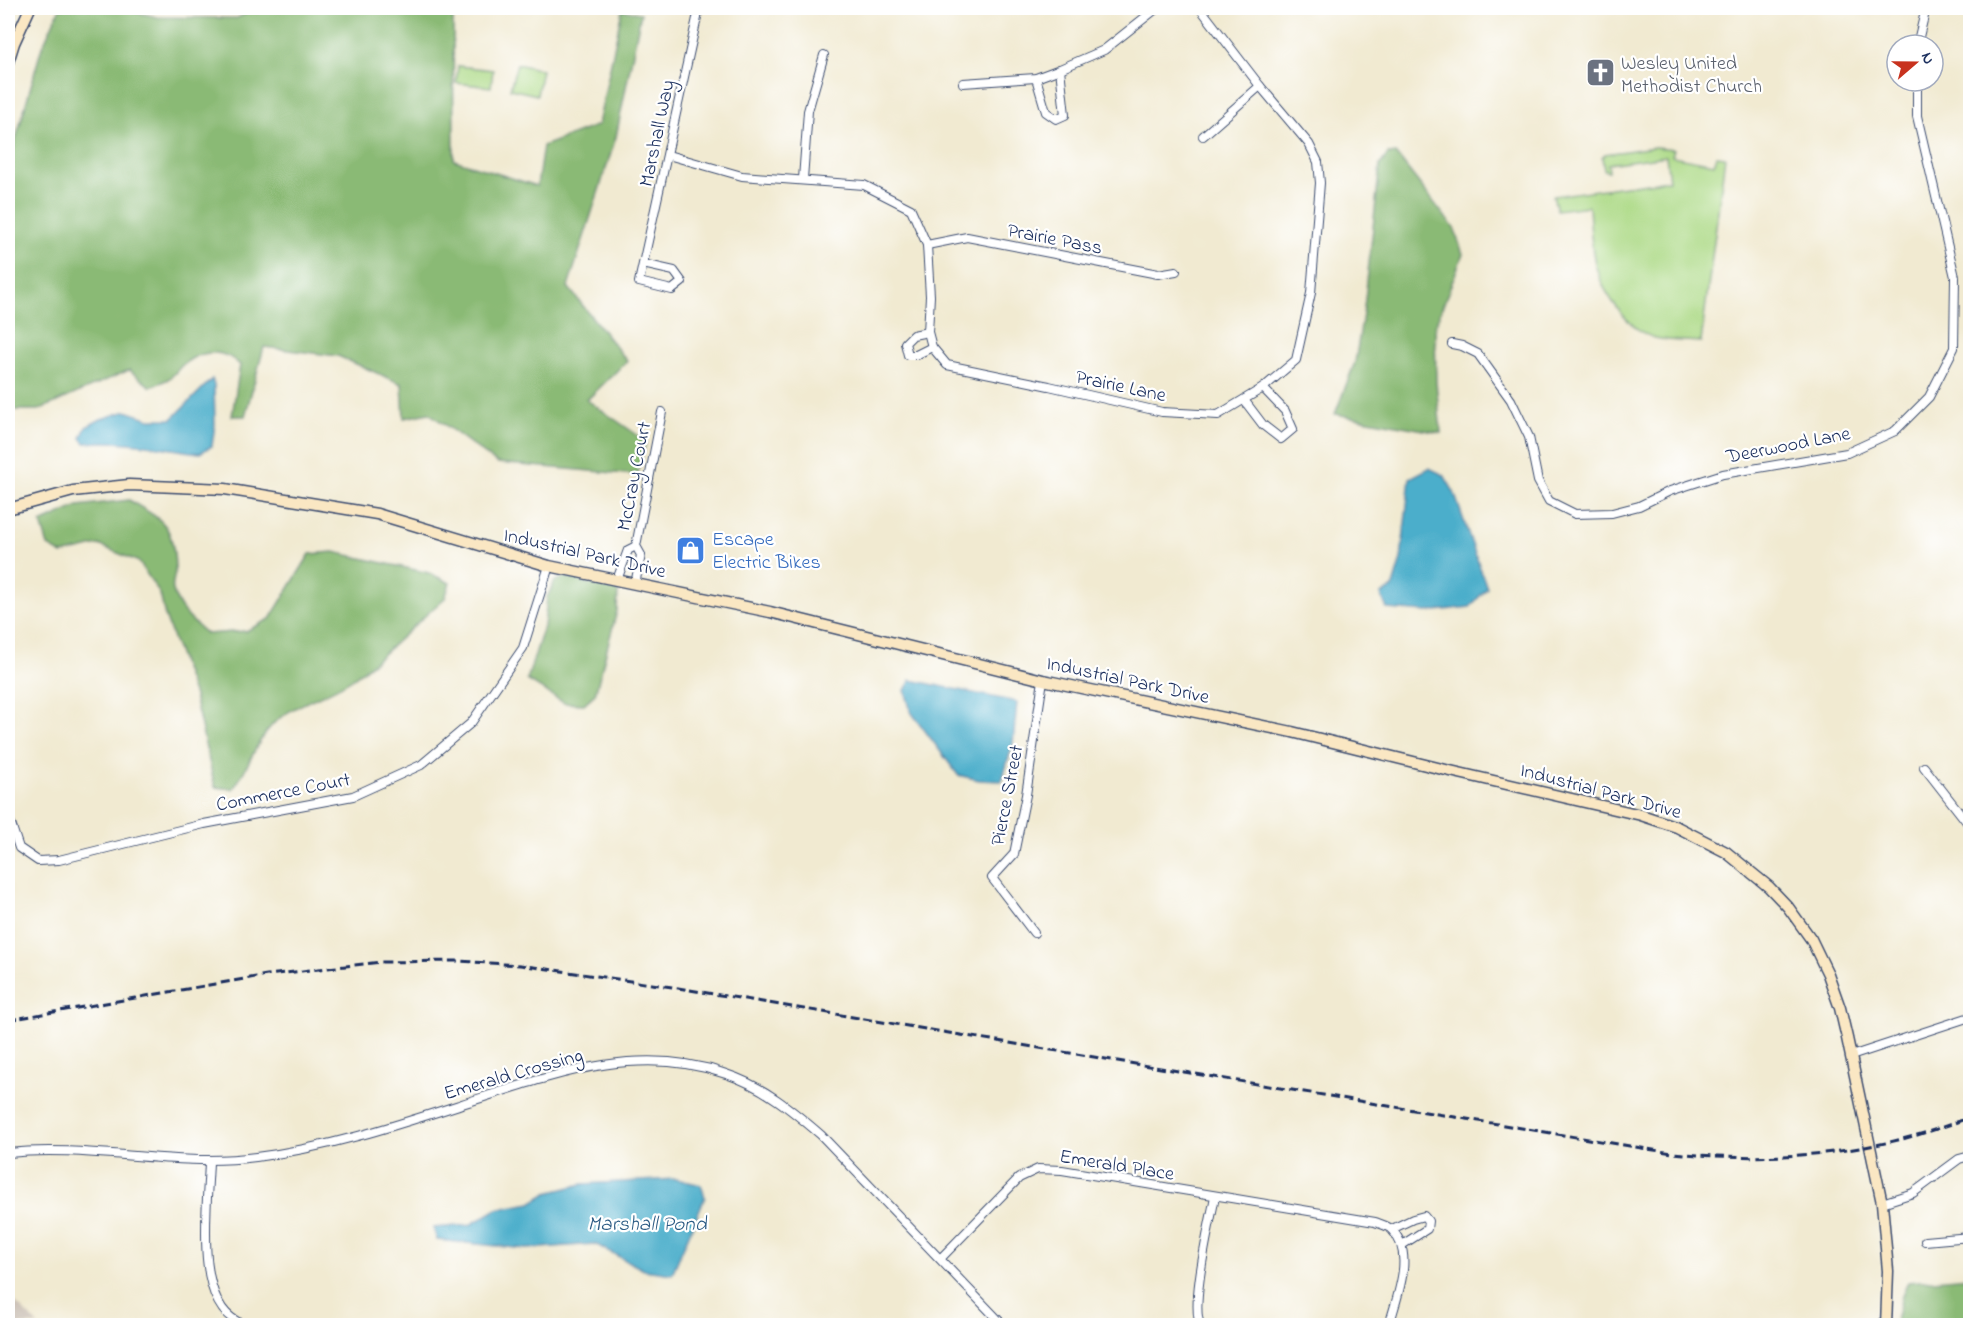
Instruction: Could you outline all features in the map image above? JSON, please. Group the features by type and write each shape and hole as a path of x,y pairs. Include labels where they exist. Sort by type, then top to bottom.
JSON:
{"street":[{"path":"8,62 30,8"},
{"name":"Marshall Way","path":"643,264 698,18 698,8"},
{"path":"963,83 1036,78 1104,50 1157,8"},
{"name":"Prairie Lane","path":"932,347 947,365 1162,412 1218,416 1263,388 1296,360 1311,293 1320,183 1318,162 1309,144 1260,86 1200,8"},
{"path":"1920,33 1926,8"},
{"path":"803,179 808,111 824,55"},
{"path":"1036,78 1046,112 1056,119 1065,115 1059,69"},
{"path":"1203,136 1260,86"},
{"name":"Deerwood Lane","path":"1452,344 1478,354 1511,400 1529,437 1538,481 1549,501 1575,514 1612,513 1639,506 1670,491 1723,474 1847,453 1895,431 1929,397 1954,348 1955,278 1917,116 1917,93"},
{"path":"668,155 742,176 864,185 911,209 927,245 930,296 928,332 932,347 916,355 908,356 905,343 914,335 928,332"},
{"name":"Prairie Pass","path":"927,245 967,237 1158,274 1176,271"},
{"path":"643,264 674,271 682,282 672,290 639,282 643,264"},
{"path":"1244,400 1263,425 1281,439 1293,429 1284,411 1263,388"},
{"name":"McCray Court","path":"635,584 641,555 636,546 662,412"},
{"name":"Industrial Park Drive","path":"8,509 73,491 129,485 225,489 376,514 549,566 770,612 1043,680 1292,732 1641,815 1677,826 1726,852 1761,879 1788,907 1811,939 1828,974 1840,1008 1882,1203 1888,1271 1886,1326"},
{"name":"McCray Court","path":"617,580 628,550 636,546"},
{"name":"Commerce Court","path":"8,814 19,848 38,861 58,860 204,824 353,796 421,765 471,723 523,648 549,566"},
{"name":"Pierce Street","path":"1034,933 992,878 1014,854 1026,795 1043,680"},
{"path":"1924,767 1971,826"},
{"path":"1851,1056 1971,1017"},
{"name":"Emerald Crossing","path":"8,1153 36,1150 77,1151 209,1161 293,1152 377,1131 571,1070 625,1061 675,1062 726,1073 762,1089 795,1112 941,1258 1004,1326"},
{"path":"1882,1203 1913,1193 1959,1160 1971,1156"},
{"path":"209,1161 206,1265 211,1288 222,1308 238,1322 256,1326"},
{"name":"Emerald Place","path":"941,1258 1019,1178 1038,1169 1062,1170 1375,1222 1392,1229"},
{"path":"1201,1326 1198,1322 1196,1302 1215,1196"},
{"path":"1389,1326 1403,1264 1402,1245 1392,1229 1424,1216 1428,1221 1427,1229 1402,1245"},
{"path":"1925,1241 1971,1237"}],"shaded area":[{"path":"8,1295 38,1325 8,1325"}],"green space":[{"path":"60,8 117,8 158,17 237,18 258,8 453,8 454,160 537,186 543,146 598,125 622,10 641,13 616,137 568,287 627,361 587,400 646,441 637,475 497,463 429,413 404,418 402,384 338,356 264,347 245,416 232,416 240,365 227,356 214,353 192,358 170,377 151,387 129,370 39,410 8,410 8,167 41,50"},
{"path":"517,64 542,70 537,95 510,89"},
{"path":"458,66 493,70 491,87 456,83"},
{"path":"1655,147 1674,149 1672,156 1714,164 1717,156 1725,157 1701,342 1655,338 1641,331 1629,321 1612,301 1599,276 1593,251 1589,206 1557,210 1553,196 1669,180 1666,156 1608,164 1609,171 1604,170 1602,157 1605,154"},
{"path":"1388,154 1396,154 1454,228 1463,254 1435,326 1436,382 1441,433 1335,414 1355,362 1364,308 1380,165"},
{"path":"129,500 151,513 169,532 174,552 175,597 187,615 207,634 246,631 270,619 310,554 334,552 429,573 450,583 445,598 367,668 346,683 292,710 274,723 262,738 233,789 215,787 194,696 165,616 160,594 139,562 99,545 62,554 48,546 41,523 78,506"},
{"path":"565,577 618,591 617,611 595,694 584,704 564,703 527,680 544,626 547,597 555,581"},
{"path":"1970,1277 1970,1325 1895,1325 1908,1282"}],"water":[{"path":"212,379 215,424 212,446 200,453 130,443 85,443 81,438 86,427 101,419 126,411 150,419 172,419"},
{"path":"1429,468 1444,475 1454,492 1487,588 1470,607 1427,612 1387,609 1381,594 1392,589 1401,559 1410,478"},
{"path":"911,680 1017,702 1013,743 1002,781 979,780 958,775 911,712 905,690"},
{"name":"Marshall Pond","path":"676,1179 701,1185 705,1197 672,1274 644,1270 595,1244 527,1249 437,1240 433,1228 470,1225 497,1209 531,1203 547,1193 583,1184"}],"railway":[{"path":"8,1020 267,975 381,962 458,961 520,965 672,987 1672,1153 1749,1157 1823,1153 1897,1140 1970,1117"}],"place":[{"name":"Wesley United Methodist Church","path":"1600,73"},
{"name":"Escape Electric Bikes","path":"691,550"}]}
